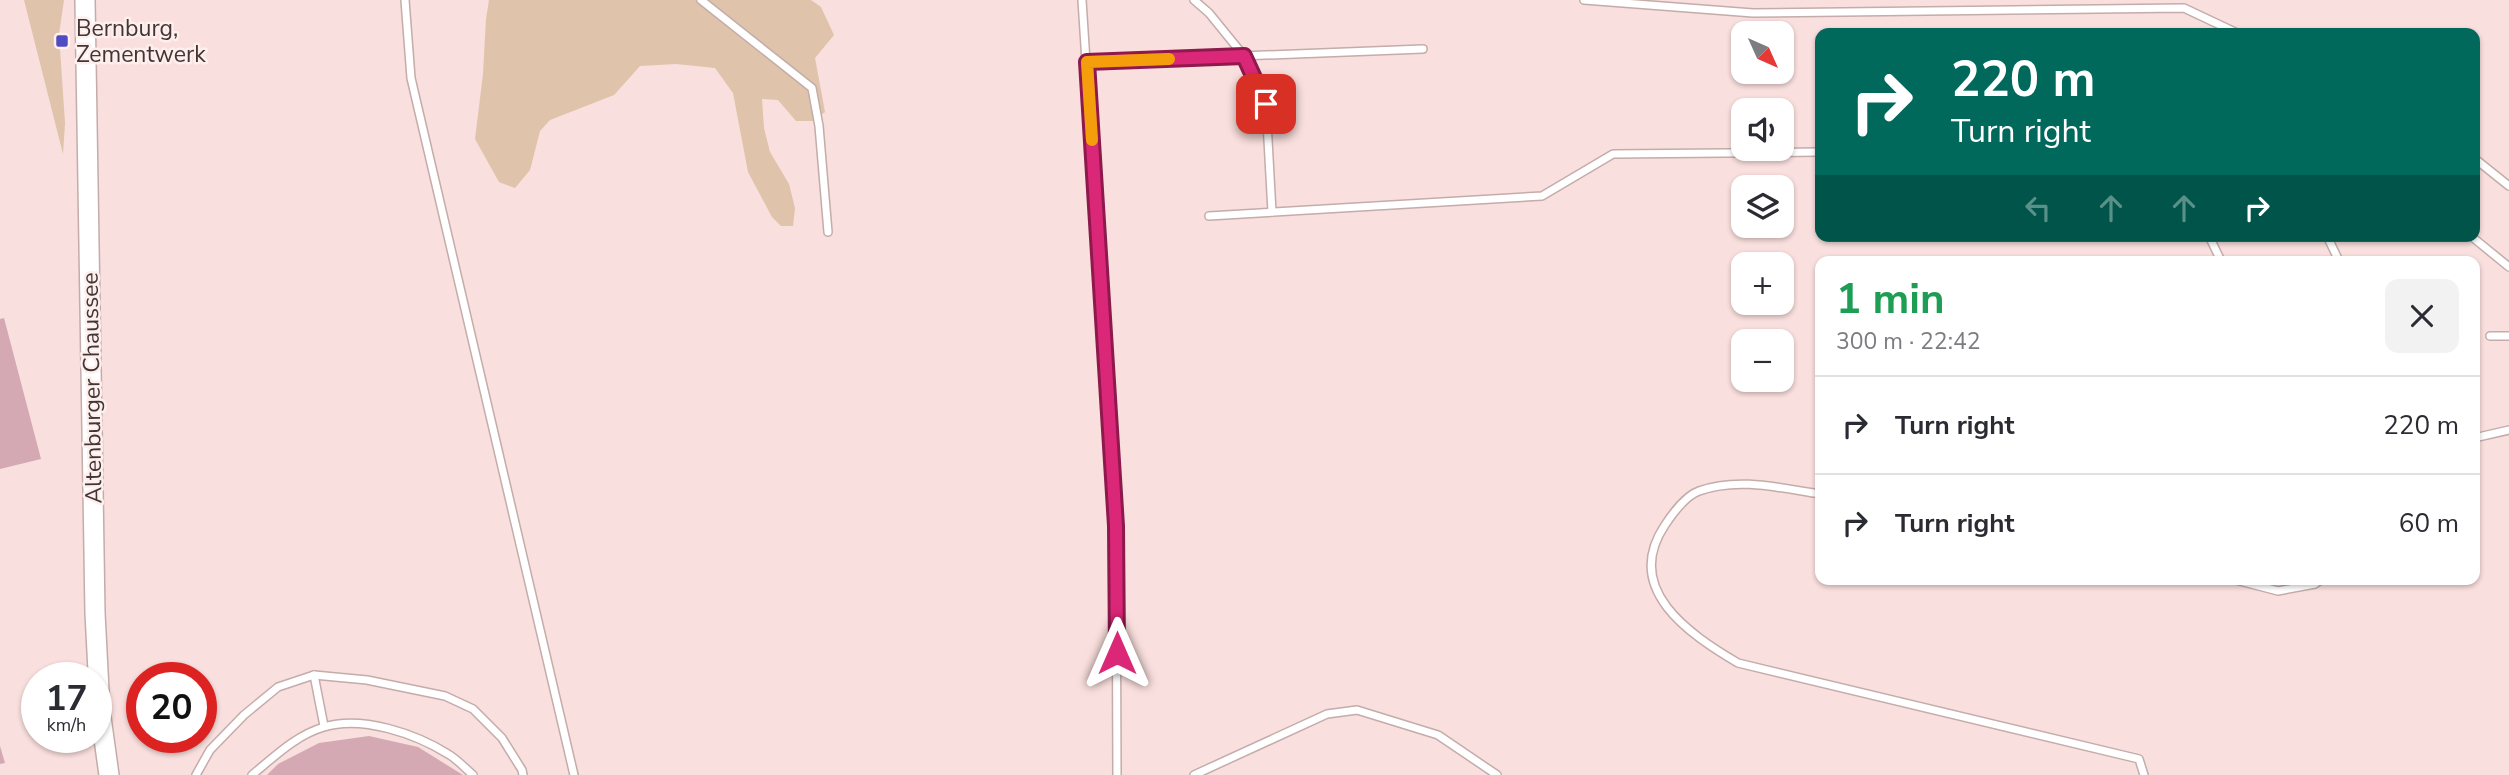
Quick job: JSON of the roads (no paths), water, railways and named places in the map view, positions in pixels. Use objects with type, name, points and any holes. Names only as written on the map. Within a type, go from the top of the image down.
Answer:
[{"type":"main road","name":"Altenburger Chaussee","points":[[85,0],[96,639],[100,710],[109,775]]},
{"type":"lane","points":[[405,0],[414,92],[574,775]]},
{"type":"lane","points":[[701,0],[813,88],[828,232]]},
{"type":"lane","points":[[1083,0],[1116,526],[1117,775]]},
{"type":"lane","points":[[1194,0],[1209,13],[1244,56],[1266,104],[1272,212]]},
{"type":"lane","points":[[1584,0],[1752,13],[2184,8],[2226,28]]},
{"type":"lane","points":[[1087,62],[1423,49]]},
{"type":"lane","points":[[1209,216],[1542,196],[1613,154],[1815,152]]},
{"type":"lane","points":[[2480,163],[2509,186]]},
{"type":"lane","points":[[2478,242],[2509,267]]},
{"type":"lane","points":[[2490,336],[2509,336]]},
{"type":"lane","points":[[2480,437],[2509,430]]},
{"type":"lane","points":[[1815,493],[1742,483],[1697,492],[1675,511],[1654,541],[1651,573],[1658,595],[1676,620],[1702,642],[1738,663],[2139,759],[2144,775]]},
{"type":"lane","points":[[2255,585],[2278,591],[2310,585]]},
{"type":"lane","points":[[314,675],[324,726]]},
{"type":"lane","points":[[196,775],[210,750],[244,715],[278,687],[314,675],[367,680],[445,696],[473,709],[502,738],[523,775]]},
{"type":"lane","points":[[1194,775],[1327,714],[1357,710],[1438,735],[1497,775]]},
{"type":"lane","points":[[252,775],[286,746],[324,726],[365,723],[416,737],[450,755],[473,775]]},
{"type":"place","name":"Bernburg, Zementwerk","points":[[62,41]]}]
